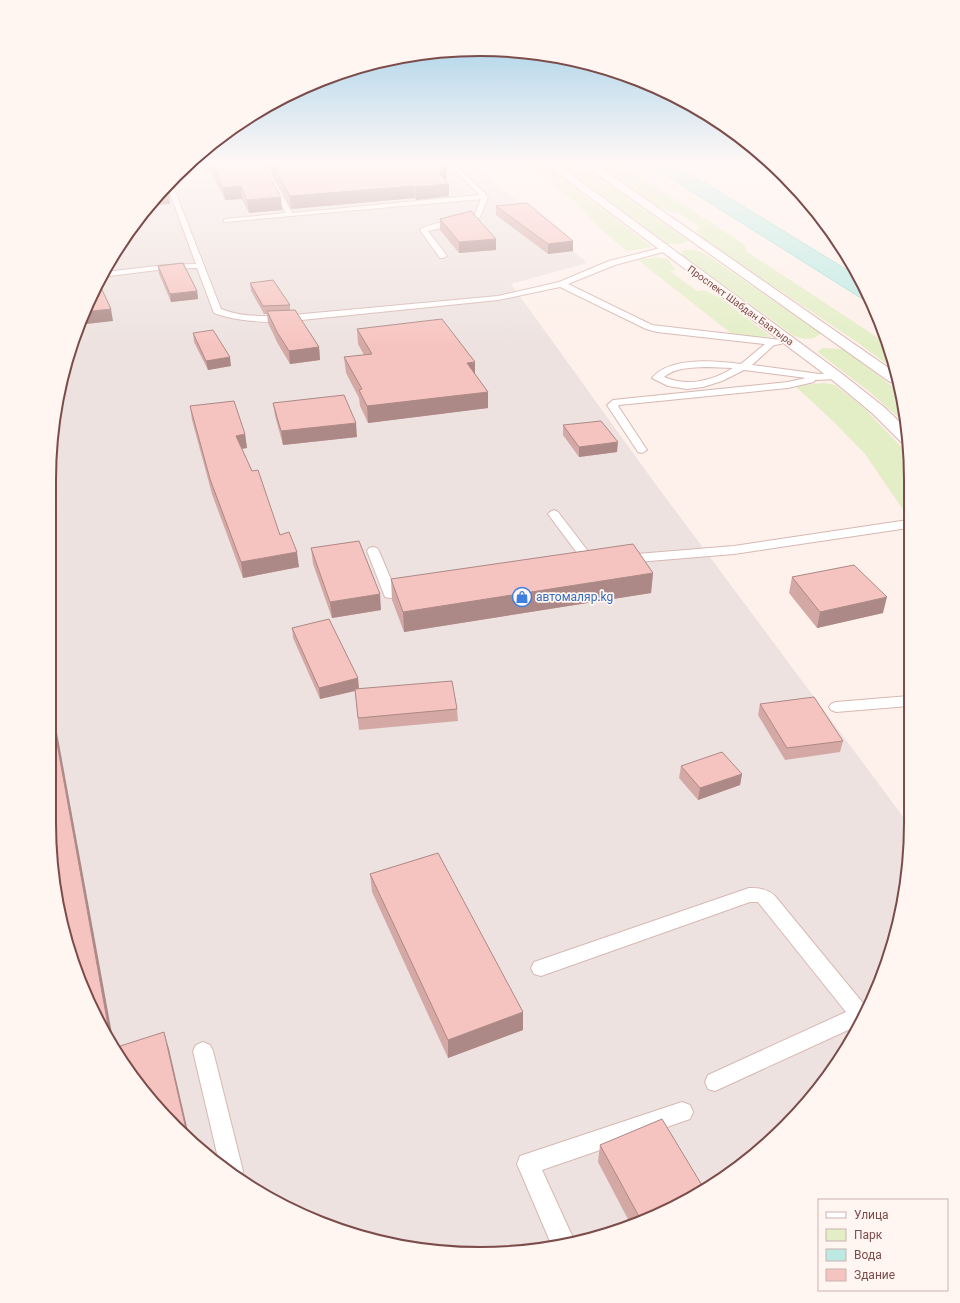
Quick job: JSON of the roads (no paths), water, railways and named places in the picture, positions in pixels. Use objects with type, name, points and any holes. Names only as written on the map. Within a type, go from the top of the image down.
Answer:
[{"type":"main road","name":"Проспект Шабдан Баатыра","points":[[632,225],[836,376],[878,410],[901,432]]},
{"type":"main road","points":[[674,225],[891,376]]},
{"type":"main road","points":[[664,249],[702,245]]},
{"type":"main road","points":[[793,343],[842,341]]},
{"type":"lane","points":[[185,225],[217,311],[238,318],[252,320],[282,319],[498,298],[561,284],[612,263],[664,249]]},
{"type":"lane","points":[[439,225],[424,230],[443,256]]},
{"type":"lane","points":[[110,274],[165,267],[200,266]]},
{"type":"lane","points":[[561,284],[657,330],[793,343]]},
{"type":"lane","points":[[772,342],[743,367],[738,371],[714,381],[689,385],[666,383],[657,378],[660,371],[669,368],[705,364],[743,367],[820,378]]},
{"type":"lane","points":[[642,450],[612,405],[616,402],[788,385],[836,376]]},
{"type":"lane","points":[[554,514],[590,562]]},
{"type":"lane","points":[[575,564],[734,550],[904,525]]},
{"type":"lane","points":[[373,551],[390,594],[421,589]]},
{"type":"lane","points":[[836,707],[904,700]]},
{"type":"lane","points":[[542,968],[749,895],[762,895],[769,901],[858,1014]]},
{"type":"lane","points":[[715,1082],[855,1019]]},
{"type":"lane","points":[[203,1051],[231,1166]]},
{"type":"lane","points":[[561,1239],[528,1164],[682,1112]]},
{"type":"water","points":[[745,225],[774,225],[848,271],[864,300]]},
{"type":"place","name":"автомаляр.kg","points":[[522,597]]}]
